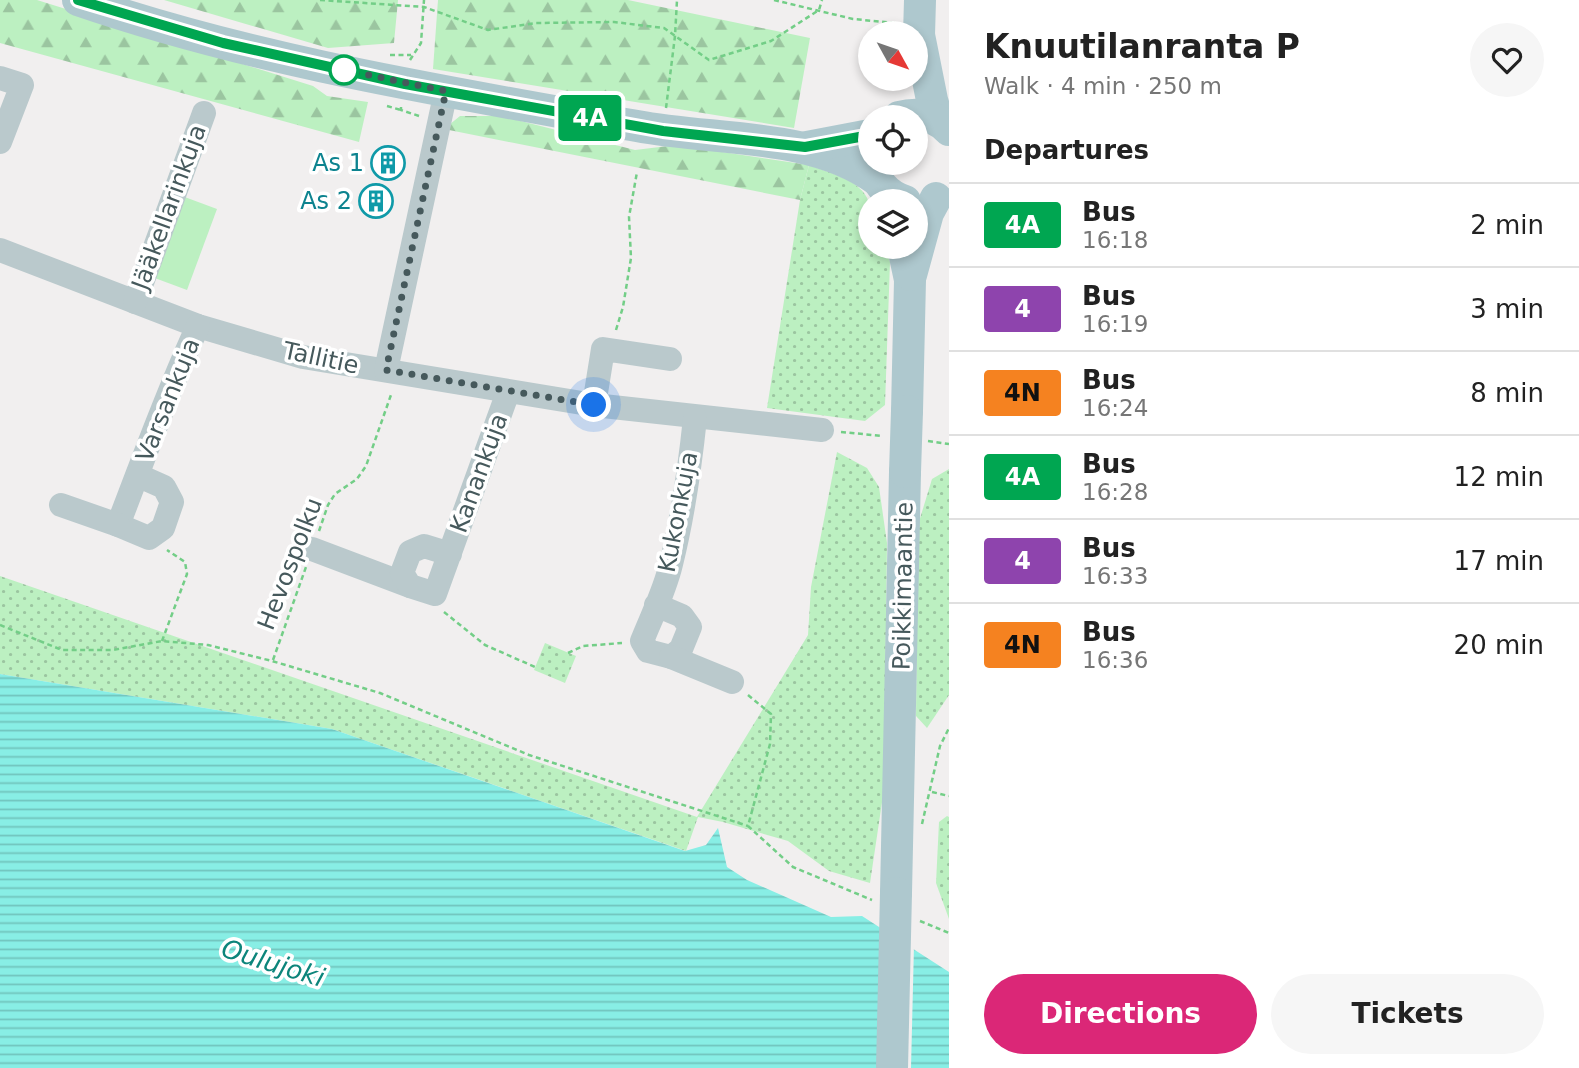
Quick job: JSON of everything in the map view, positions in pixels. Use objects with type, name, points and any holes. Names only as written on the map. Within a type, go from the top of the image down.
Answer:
[{"type":"main road","points":[[78,0],[223,43],[446,91],[663,131],[805,147],[860,168],[900,189]]},
{"type":"main road","points":[[914,21],[920,0]]},
{"type":"main road","points":[[928,89],[944,125]]},
{"type":"main road","points":[[928,117],[944,125]]},
{"type":"main road","points":[[805,147],[858,137]]},
{"type":"main road","name":"Poikkimaantie","points":[[906,259],[910,280]]},
{"type":"main road","name":"Poikkimaantie","points":[[892,1068],[905,472],[900,424],[910,280],[916,259]]},
{"type":"street","points":[[0,142],[11,81]]},
{"type":"street","points":[[393,372],[446,91]]},
{"type":"street","name":"Jääkellarinkuja","points":[[135,302],[204,113]]},
{"type":"street","name":"Tallitie","points":[[0,250],[198,326],[303,357],[594,405],[822,430]]},
{"type":"street","name":"Varsankuja","points":[[118,525],[198,326]]},
{"type":"street","points":[[594,405],[603,349],[670,359]]},
{"type":"street","name":"Kanankuja","points":[[435,594],[508,392]]},
{"type":"street","name":"Kukonkuja","points":[[642,641],[671,566],[695,418]]},
{"type":"street","name":"Varsankuja","points":[[137,475],[164,487],[172,502],[163,528],[149,538]]},
{"type":"street","points":[[61,505],[149,538]]},
{"type":"street","name":"Kanankuja","points":[[410,586],[402,573],[410,552],[425,546],[450,554]]},
{"type":"street","points":[[312,549],[435,594]]},
{"type":"street","name":"Kukonkuja","points":[[656,605],[682,616],[690,627],[681,649],[671,657]]},
{"type":"street","points":[[642,641],[648,651],[671,657],[732,682]]},
{"type":"path","points":[[320,0],[424,7],[488,30],[536,23],[614,22],[664,28],[709,60],[771,41],[819,10],[822,0]]},
{"type":"path","points":[[663,131],[677,0]]},
{"type":"path","points":[[775,0],[859,21]]},
{"type":"path","points":[[610,350],[623,306],[631,258],[629,217],[637,172]]},
{"type":"path","name":"Hevospolku","points":[[272,661],[328,505],[335,494],[357,479],[366,466],[393,372]]},
{"type":"path","points":[[822,430],[900,424]]},
{"type":"path","points":[[919,440],[949,444]]},
{"type":"path","points":[[149,538],[185,562],[187,574],[162,641]]},
{"type":"path","points":[[435,594],[446,615],[485,645],[535,667]]},
{"type":"path","points":[[0,625],[62,650],[113,650],[162,641],[208,645],[380,693],[529,755],[748,826],[793,867]]},
{"type":"path","points":[[568,653],[583,646],[642,641]]},
{"type":"path","points":[[732,682],[771,714],[770,744],[748,826]]},
{"type":"path","points":[[921,829],[940,746],[949,728]]},
{"type":"path","points":[[930,791],[949,796]]},
{"type":"green space","points":[[0,0],[37,0],[313,86],[327,96],[368,102],[359,142],[0,43]]},
{"type":"green space","points":[[164,0],[398,0],[394,43],[328,48]]},
{"type":"green space","points":[[438,0],[628,0],[810,38],[794,128],[433,69]]},
{"type":"green space","points":[[460,116],[501,116],[635,150],[676,145],[809,165],[800,200],[444,129]]},
{"type":"green space","points":[[809,165],[852,182],[860,189],[858,259],[889,259],[885,405],[865,421],[767,408],[800,200]]},
{"type":"green space","points":[[182,196],[217,209],[187,290],[152,277]]},
{"type":"green space","points":[[837,452],[867,468],[879,487],[887,543],[884,789],[870,883],[829,871],[788,841],[723,822],[698,817],[686,851],[332,729],[0,674],[0,576],[697,817],[808,635],[811,587]]},
{"type":"green space","points":[[949,469],[949,695],[927,728],[916,716],[918,525],[932,479]]},
{"type":"green space","points":[[545,643],[576,656],[565,683],[534,670]]},
{"type":"green space","points":[[947,816],[949,919],[936,883],[939,822]]},
{"type":"water","name":"Oulujoki","points":[[0,674],[332,729],[685,851],[706,845],[718,828],[727,867],[747,880],[831,917],[862,916],[949,972],[949,1068],[0,1068]]},
{"type":"pier","points":[[895,933],[914,945],[911,1068],[892,1068]]},
{"type":"bus line","name":"4A","points":[[78,0],[223,43],[405,84],[663,131],[805,147],[858,138]]},
{"type":"place","name":"As 1","points":[[388,163]]},
{"type":"place","name":"As 2","points":[[376,201]]},
{"type":"route","points":[[344,70],[446,91],[386,370],[594,405]]}]
